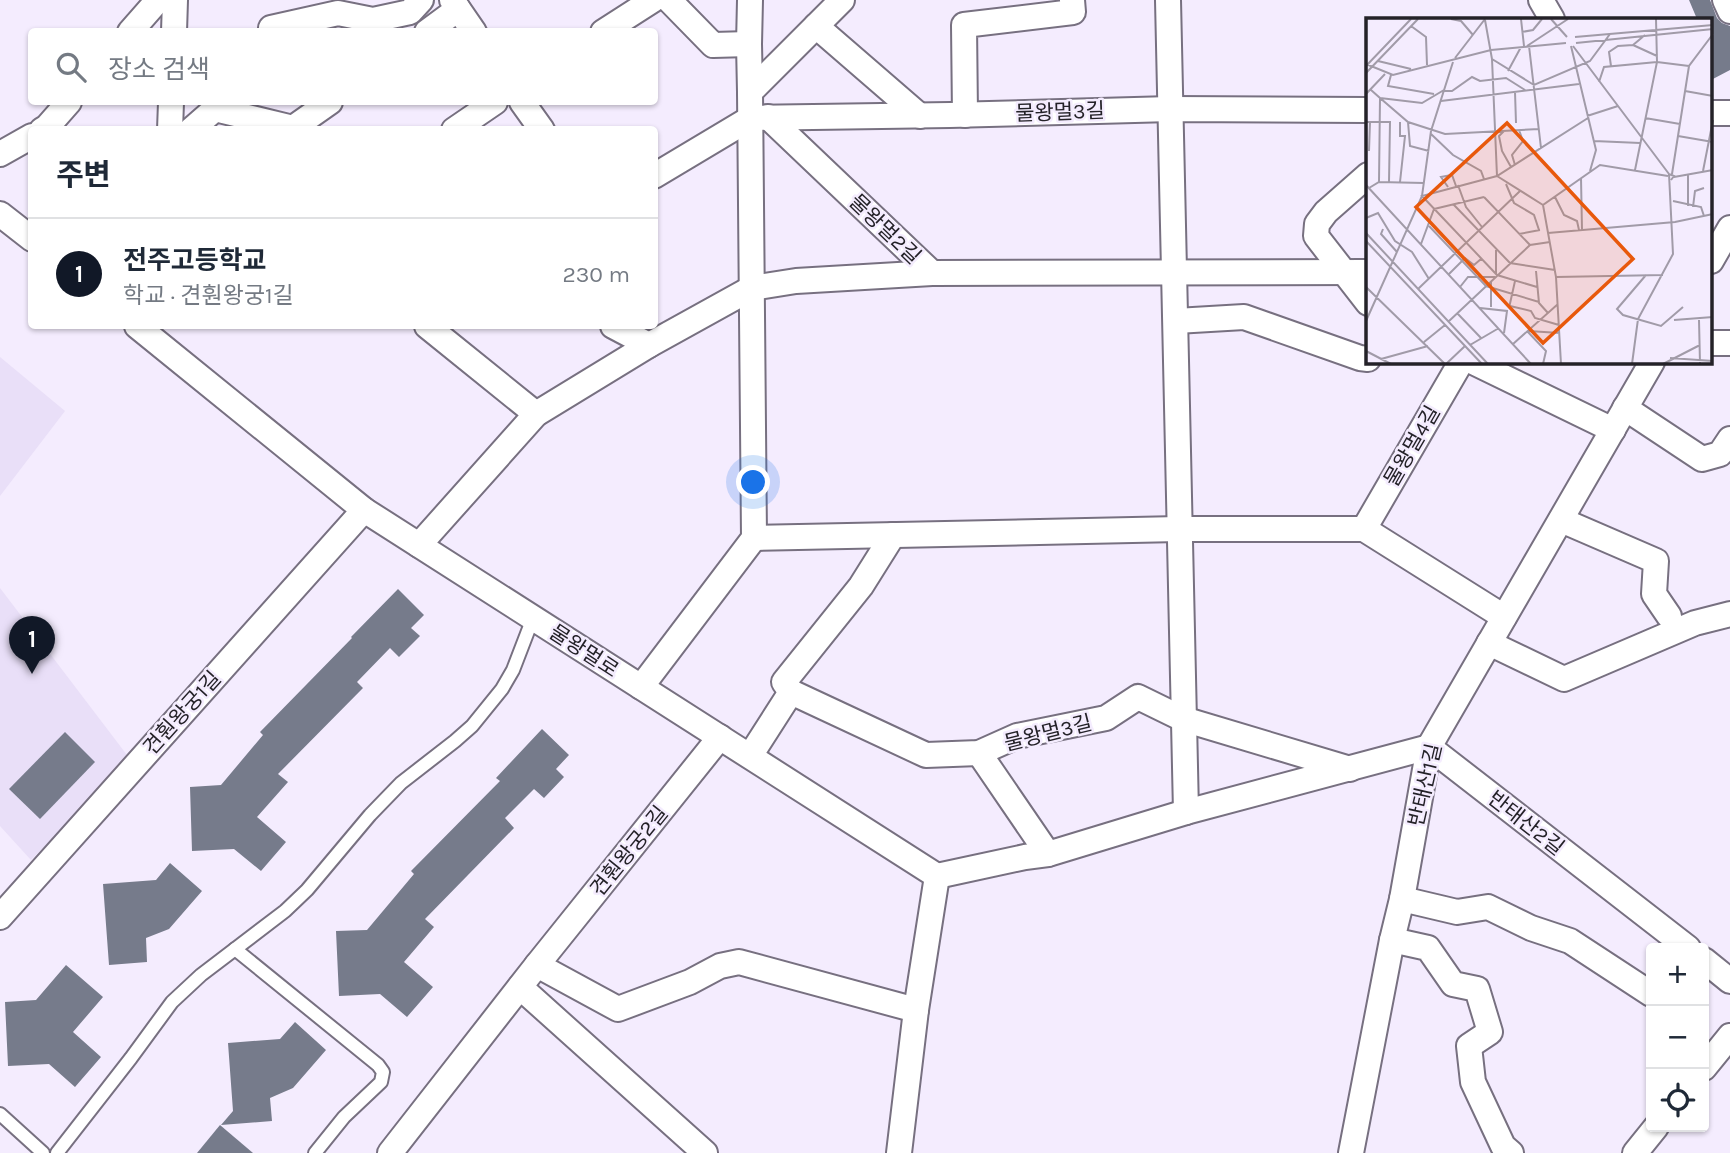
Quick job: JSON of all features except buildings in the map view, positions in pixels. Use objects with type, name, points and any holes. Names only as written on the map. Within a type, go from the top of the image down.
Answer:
[{"type":"street","points":[[134,28],[158,0]]},
{"type":"street","points":[[174,28],[175,0]]},
{"type":"street","points":[[275,28],[338,13],[373,20],[410,12],[421,0]]},
{"type":"street","points":[[609,28],[653,0]]},
{"type":"street","points":[[669,0],[713,45],[749,44]]},
{"type":"street","points":[[641,687],[754,538],[752,288],[759,117],[750,92],[750,0]]},
{"type":"street","points":[[750,92],[842,0]]},
{"type":"street","points":[[658,174],[759,117],[958,115],[964,25],[1073,12],[1072,0]]},
{"type":"street","points":[[1168,0],[1186,812]]},
{"type":"street","points":[[1541,0],[1551,18]]},
{"type":"street","points":[[1725,0],[1730,11]]},
{"type":"street","points":[[431,28],[455,5],[471,28]]},
{"type":"street","points":[[816,26],[920,116]]},
{"type":"street","points":[[48,126],[66,105]]},
{"type":"street","points":[[170,126],[172,105]]},
{"type":"street","points":[[296,126],[326,105]]},
{"type":"street","points":[[460,126],[491,105]]},
{"type":"street","points":[[524,105],[539,126]]},
{"type":"street","points":[[196,126],[215,109],[285,126]]},
{"type":"street","name":"물왕멀3길","points":[[958,115],[1171,109],[1366,110]]},
{"type":"street","points":[[1712,113],[1730,113]]},
{"type":"street","name":"물왕멀2길","points":[[759,117],[932,273]]},
{"type":"street","points":[[0,154],[28,138]]},
{"type":"street","points":[[1366,177],[1326,212],[1317,224],[1316,236],[1356,273],[1366,298]]},
{"type":"street","points":[[1712,259],[1730,228]]},
{"type":"street","points":[[932,273],[1356,273]]},
{"type":"street","name":"물왕멀2길","points":[[536,414],[649,345],[752,288],[796,281],[932,273]]},
{"type":"street","points":[[1175,321],[1244,317],[1366,359]]},
{"type":"street","name":"물왕멀로","points":[[141,329],[364,510],[937,876]]},
{"type":"street","points":[[168,351],[169,329]]},
{"type":"street","points":[[419,545],[536,414],[431,329]]},
{"type":"street","points":[[619,329],[649,345]]},
{"type":"street","points":[[1712,343],[1730,343]]},
{"type":"street","name":"물왕멀4길","points":[[1364,529],[1460,364]]},
{"type":"street","points":[[1478,364],[1619,419],[1702,459],[1720,454],[1730,439]]},
{"type":"street","name":"반태산1길","points":[[1351,1153],[1402,899],[1429,747],[1651,364]]},
{"type":"street","name":"견훤왕궁1길","points":[[0,917],[364,510]]},
{"type":"street","points":[[1561,520],[1656,561],[1654,594],[1669,616]]},
{"type":"street","points":[[754,538],[1179,529],[1364,529],[1504,617]]},
{"type":"street","points":[[750,756],[791,692],[784,682],[862,586],[893,535]]},
{"type":"street","points":[[1489,643],[1564,679],[1695,623],[1730,614]]},
{"type":"street","name":"물왕멀3길","points":[[791,692],[926,755],[979,753],[1017,736],[1106,718],[1138,697],[1183,719],[1350,769]]},
{"type":"street","name":"견훤왕궁2길","points":[[390,1153],[720,737]]},
{"type":"street","points":[[899,1153],[916,1010],[937,876],[1048,854],[1186,812],[1429,747]]},
{"type":"street","name":"반태산2길","points":[[1429,747],[1682,943]]},
{"type":"street","points":[[979,753],[1048,854]]},
{"type":"street","points":[[1402,899],[1457,912],[1489,907],[1531,928],[1570,941],[1646,991]]},
{"type":"street","points":[[1392,940],[1428,948],[1452,984],[1477,989],[1490,1032],[1469,1046],[1473,1082],[1503,1146],[1511,1153]]},
{"type":"street","points":[[537,965],[618,1009],[690,982],[720,966],[739,962],[916,1010]]},
{"type":"street","points":[[1709,964],[1730,981]]},
{"type":"street","points":[[520,987],[705,1153]]},
{"type":"street","points":[[1709,1062],[1730,1036]]},
{"type":"street","points":[[1635,1153],[1652,1132]]},
{"type":"lane","points":[[57,1153],[172,1002],[201,975],[285,911],[307,890],[356,831],[401,783],[472,726],[502,689],[513,670],[533,618]]},
{"type":"lane","points":[[236,949],[378,1065],[383,1072],[381,1082],[344,1117],[315,1153]]},
{"type":"lane","points":[[0,1114],[43,1153]]},
{"type":"shaded area","points":[[0,357],[65,411],[0,496]]},
{"type":"shaded area","points":[[0,588],[130,759],[31,860],[0,826]]},
{"type":"place","name":"전주고등학교","points":[[32,674]]}]
